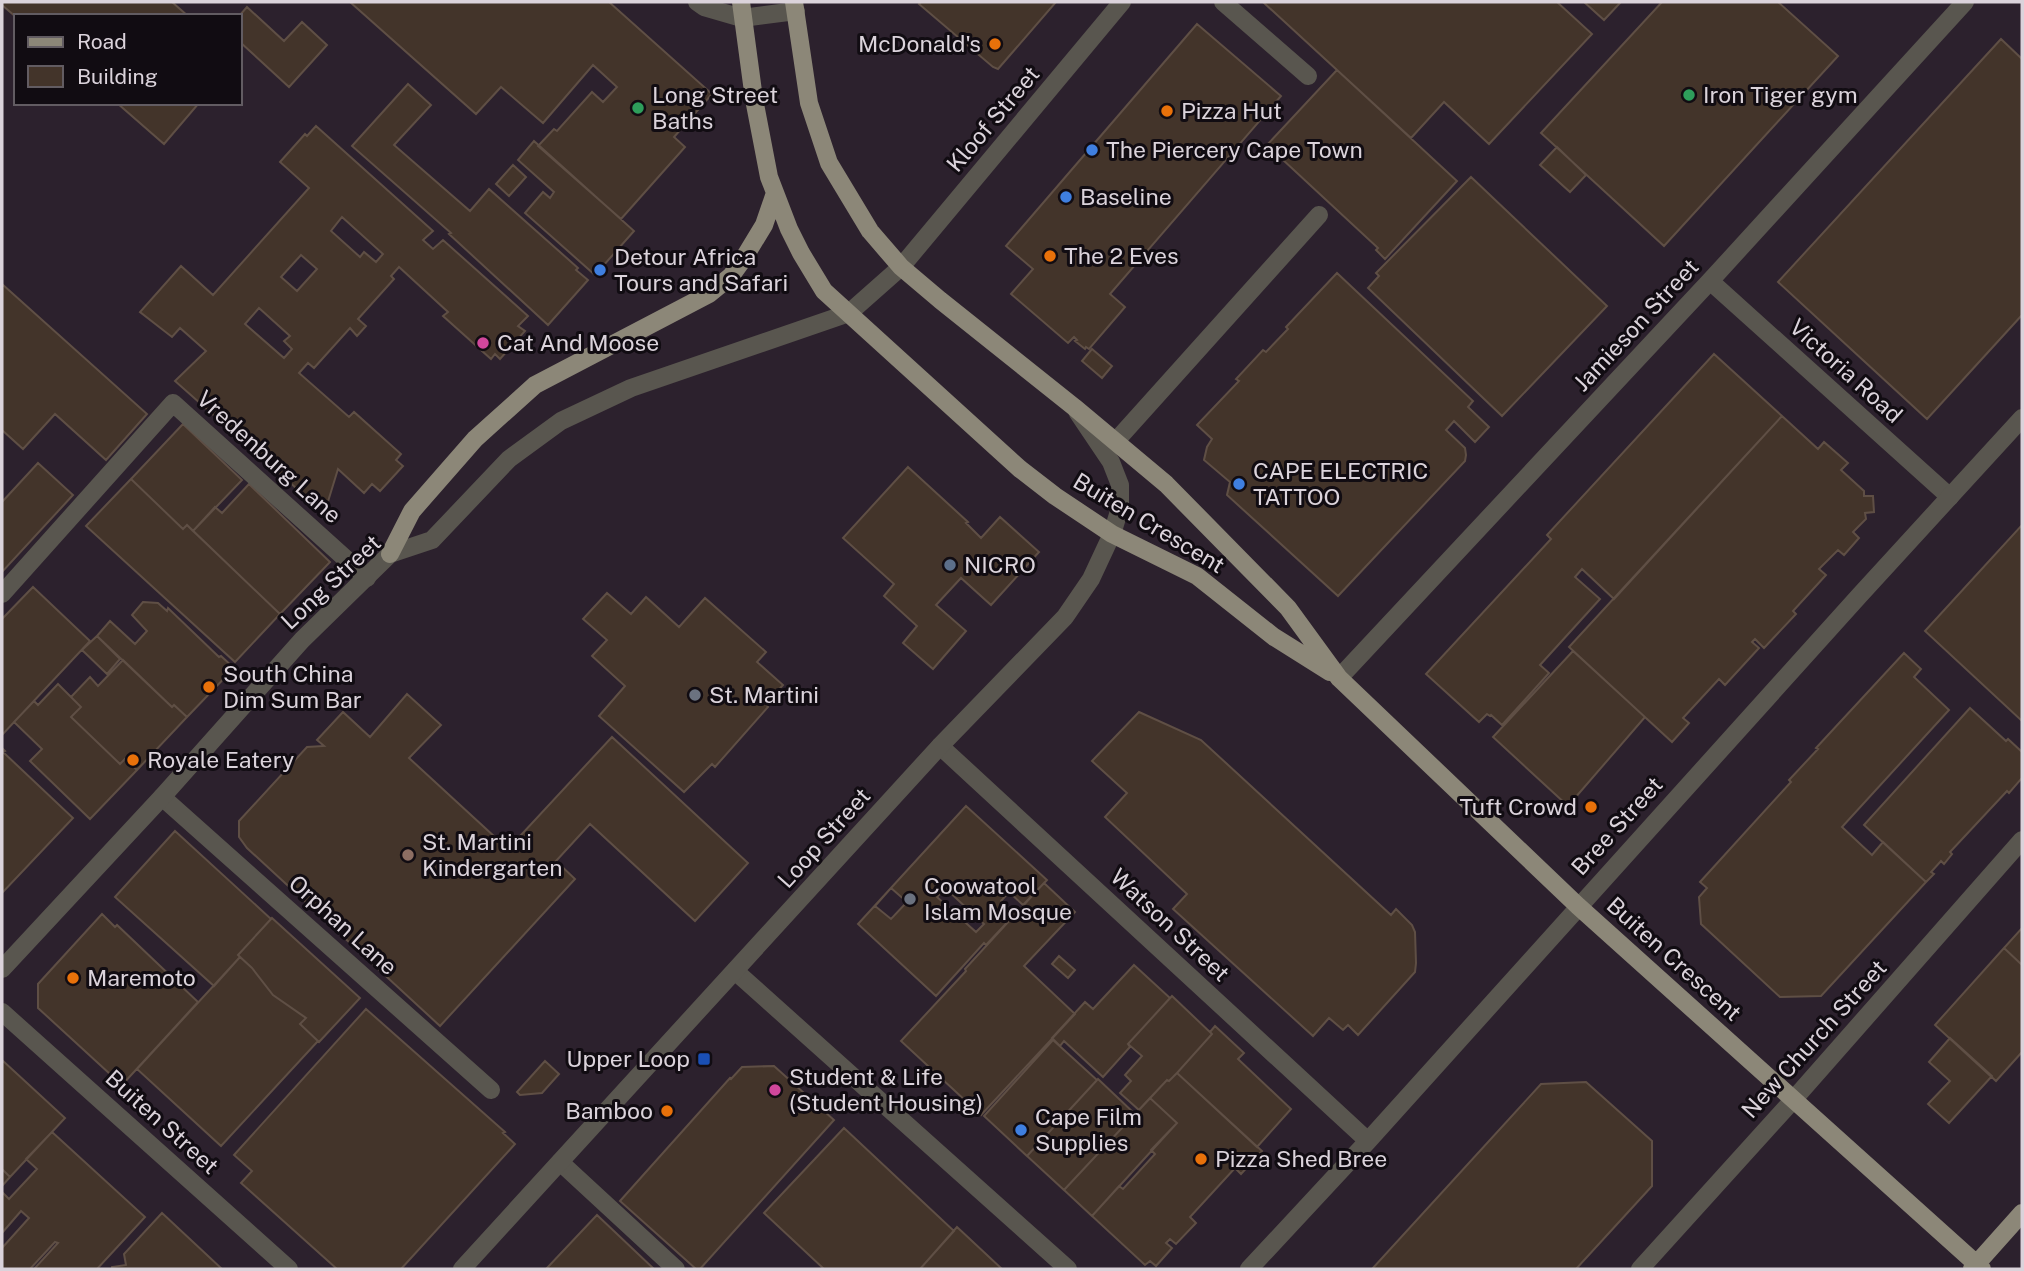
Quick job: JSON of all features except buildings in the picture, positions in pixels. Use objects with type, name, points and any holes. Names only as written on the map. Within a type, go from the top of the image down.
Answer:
[{"type":"main road","name":"Buiten Crescent","points":[[795,6],[809,103],[829,163],[870,231],[901,267],[1166,484],[1288,608],[1339,678],[1578,906],[1794,1099],[1977,1268]]},
{"type":"main road","name":"Buiten Crescent","points":[[741,10],[769,177],[789,229],[824,291],[1020,469],[1063,502],[1112,534],[1197,576],[1274,637],[1339,678]]},
{"type":"main road","points":[[390,554],[412,511],[475,439],[535,385],[709,294],[731,276],[764,225],[775,193]]},
{"type":"main road","points":[[1977,1268],[2022,1213]]},
{"type":"street","points":[[698,2],[704,7],[741,10],[795,6]]},
{"type":"street","name":"Kloof Street","points":[[849,313],[901,267],[1122,2]]},
{"type":"street","points":[[1223,2],[1307,76]]},
{"type":"street","name":"Jamieson Street","points":[[1339,678],[1710,281],[1965,2]]},
{"type":"street","points":[[1115,442],[1319,215]]},
{"type":"street","name":"Victoria Road","points":[[1710,281],[1950,497]]},
{"type":"street","name":"Long Street","points":[[2,969],[162,797],[302,640],[390,554],[432,540],[509,459],[561,421],[631,388],[849,313]]},
{"type":"street","name":"Vredenburg Lane","points":[[2,594],[173,403],[367,578]]},
{"type":"street","name":"Loop Street","points":[[463,1269],[940,746],[1065,617],[1091,579],[1112,534],[1120,508],[1120,485],[1111,462],[1074,407]]},
{"type":"street","name":"Bree Street","points":[[1249,1269],[2022,418]]},
{"type":"street","name":"Watson Street","points":[[940,746],[1368,1141]]},
{"type":"street","name":"Orphan Lane","points":[[162,797],[491,1090]]},
{"type":"street","name":"New Church Street","points":[[1640,1269],[2021,845]]},
{"type":"street","points":[[735,971],[1068,1269]]},
{"type":"street","name":"Buiten Street","points":[[2,1012],[289,1269]]},
{"type":"street","points":[[560,1162],[676,1269]]},
{"type":"place","name":"McDonald's","points":[[995,44]]},
{"type":"place","name":"Iron Tiger gym","points":[[1689,95]]},
{"type":"place","name":"Long Street Baths","points":[[638,108]]},
{"type":"place","name":"Pizza Hut","points":[[1167,111]]},
{"type":"place","name":"The Piercery Cape Town","points":[[1092,150]]},
{"type":"place","name":"Baseline","points":[[1066,197]]},
{"type":"place","name":"The 2 Eves","points":[[1050,256]]},
{"type":"place","name":"Detour Africa Tours and Safari","points":[[600,270]]},
{"type":"place","name":"Cat And Moose","points":[[483,343]]},
{"type":"place","name":"CAPE ELECTRIC TATTOO","points":[[1239,484]]},
{"type":"place","name":"NICRO","points":[[950,565]]},
{"type":"place","name":"South China Dim Sum Bar","points":[[209,687]]},
{"type":"place","name":"St. Martini","points":[[695,695]]},
{"type":"place","name":"Royale Eatery","points":[[133,760]]},
{"type":"place","name":"Tuft Crowd","points":[[1591,807]]},
{"type":"place","name":"St. Martini Kindergarten","points":[[408,855]]},
{"type":"place","name":"Coowatool Islam Mosque","points":[[910,899]]},
{"type":"place","name":"Maremoto","points":[[73,978]]},
{"type":"place","name":"Upper Loop","points":[[704,1059]]},
{"type":"place","name":"Student & Life (Student Housing)","points":[[775,1090]]},
{"type":"place","name":"Bamboo","points":[[667,1111]]},
{"type":"place","name":"Cape Film Supplies","points":[[1021,1130]]},
{"type":"place","name":"Pizza Shed Bree","points":[[1201,1159]]}]
